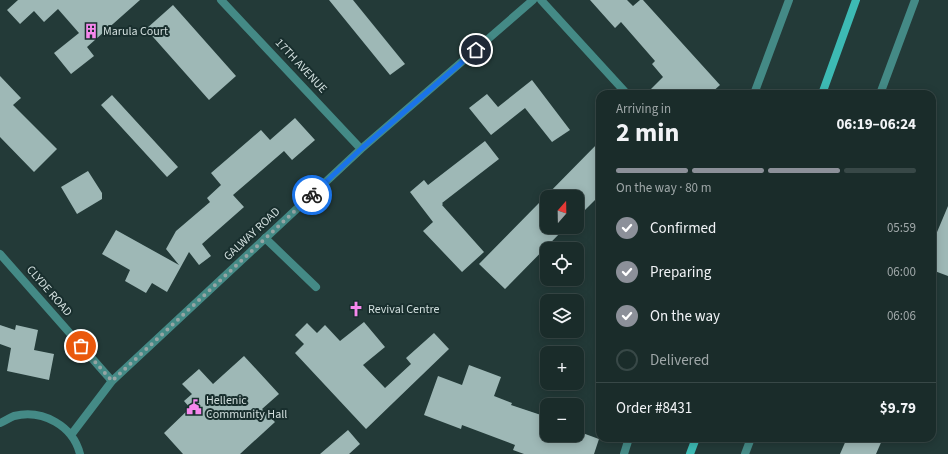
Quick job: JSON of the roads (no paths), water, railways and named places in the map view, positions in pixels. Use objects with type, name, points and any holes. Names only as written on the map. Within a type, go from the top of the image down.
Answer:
[{"type":"main road","points":[[823,90],[856,0]]},
{"type":"main road","points":[[690,454],[694,442]]},
{"type":"street","points":[[222,0],[361,149]]},
{"type":"street","name":"GALWAY ROAD","points":[[71,435],[112,381],[361,149],[533,0]]},
{"type":"street","points":[[541,0],[623,90]]},
{"type":"street","points":[[755,90],[789,0]]},
{"type":"street","points":[[882,90],[916,0]]},
{"type":"street","points":[[265,238],[316,287]]},
{"type":"street","name":"CLYDE ROAD","points":[[0,254],[112,381]]},
{"type":"street","points":[[0,423],[14,416],[30,414],[45,417],[60,424],[71,435],[79,448],[80,454]]},
{"type":"street","points":[[624,454],[628,442]]},
{"type":"street","points":[[745,454],[750,442]]},
{"type":"place","name":"Marula Court","points":[[91,31]]},
{"type":"place","name":"Revival Centre","points":[[356,309]]},
{"type":"place","name":"Hellenic Community Hall","points":[[194,407]]}]
